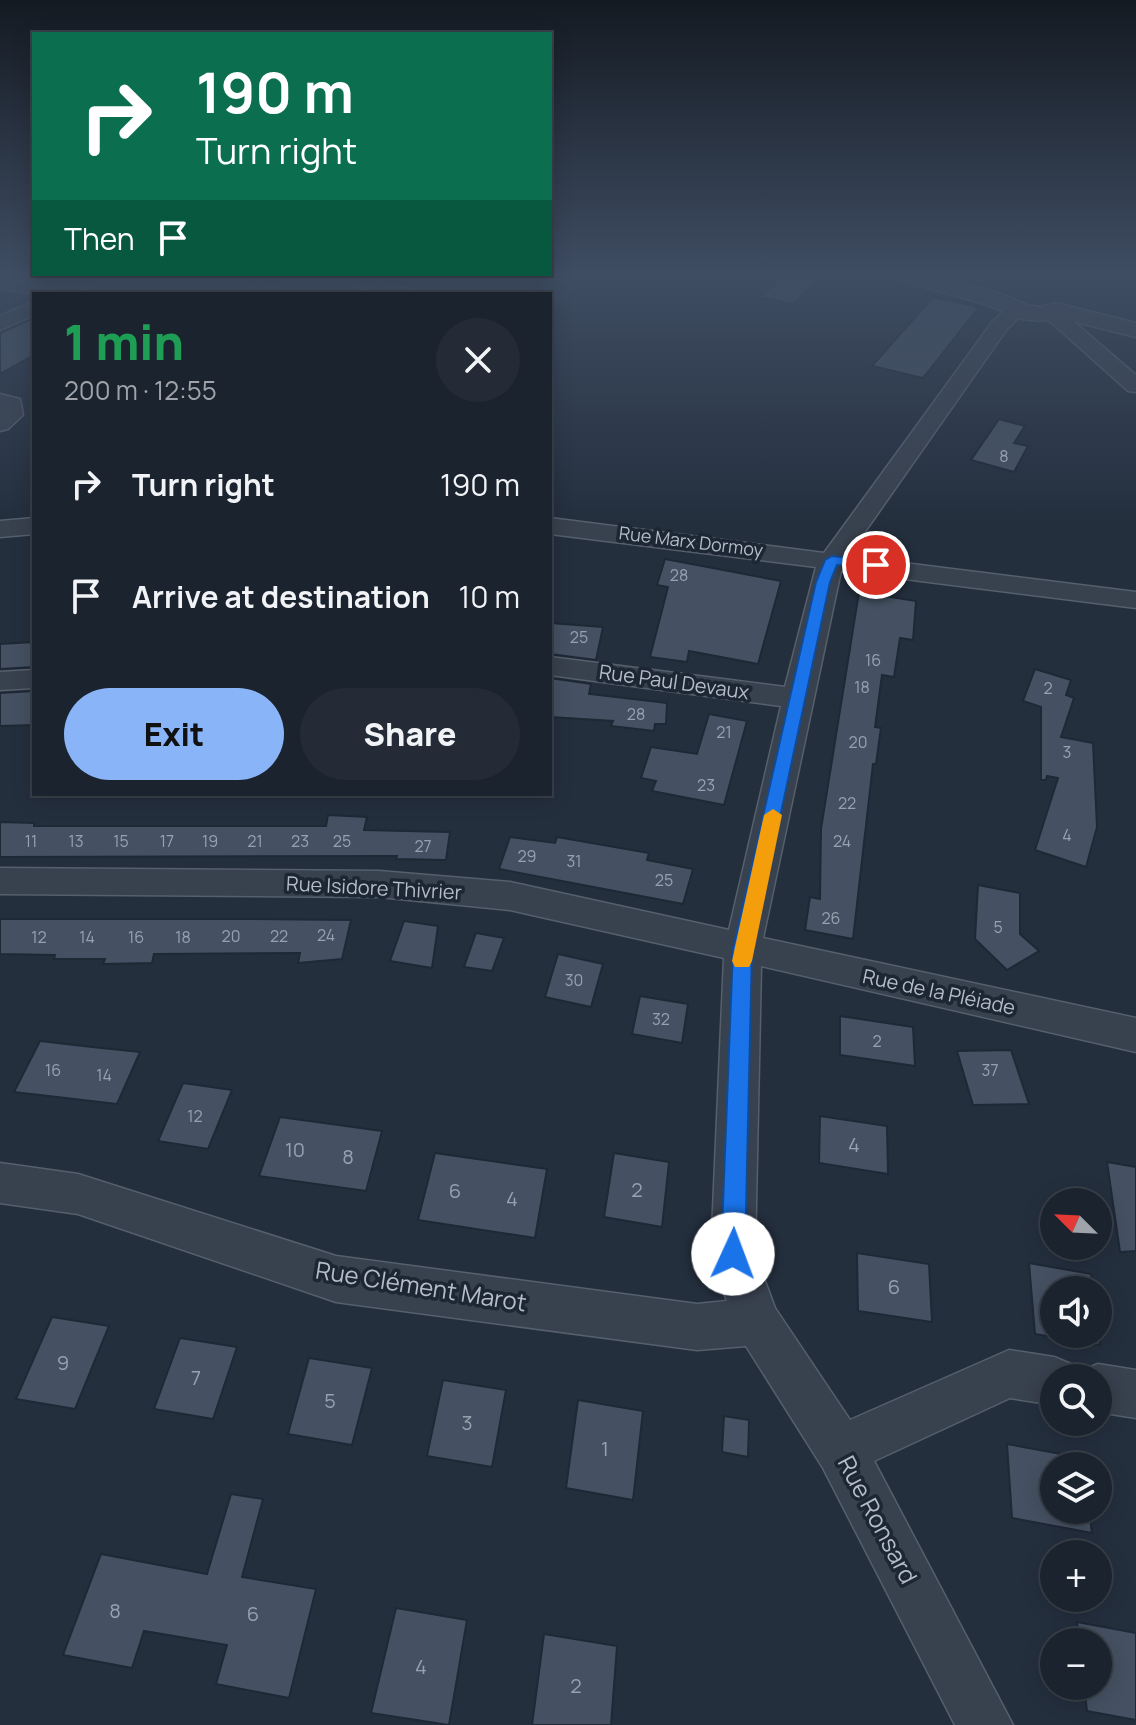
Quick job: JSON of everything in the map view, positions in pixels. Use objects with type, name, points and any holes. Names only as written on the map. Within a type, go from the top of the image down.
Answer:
[{"type":"street","name":"Rue Ronsard","points":[[977,356],[832,560],[823,582],[743,949],[733,1254],[757,1322],[841,1450],[985,1725]]},
{"type":"street","points":[[1102,356],[1136,386]]},
{"type":"street","points":[[0,390],[24,385]]},
{"type":"street","points":[[0,401],[12,404],[12,415],[0,424]]},
{"type":"street","points":[[0,529],[32,526]]},
{"type":"street","name":"Rue Marx Dormoy","points":[[552,526],[1136,600]]},
{"type":"street","name":"Rue Paul Devaux","points":[[552,666],[799,699]]},
{"type":"street","points":[[0,681],[32,679]]},
{"type":"street","name":"Rue Isidore Thivrier","points":[[0,881],[379,884],[510,896],[743,949]]},
{"type":"street","name":"Rue de la Pléiade","points":[[743,949],[1136,1035]]},
{"type":"street","name":"Rue Clément Marot","points":[[0,1183],[78,1194],[336,1279],[697,1327],[757,1322]]},
{"type":"street","points":[[841,1450],[1009,1374],[1040,1379]]},
{"type":"street","points":[[1112,1390],[1136,1394]]},
{"type":"building","points":[[0,356],[31,356],[0,374]]},
{"type":"building","points":[[880,356],[940,356],[923,378],[872,366]]},
{"type":"building","points":[[999,419],[1025,426],[1014,443],[1028,446],[1014,472],[971,460]]},
{"type":"building","points":[[665,559],[781,581],[758,664],[689,651],[687,662],[650,657],[668,587],[657,585]]},
{"type":"building","points":[[859,592],[916,601],[913,640],[900,638],[894,677],[882,675],[875,727],[881,728],[876,764],[873,764],[853,939],[805,930],[810,897],[820,899],[821,829]]},
{"type":"building","points":[[552,623],[603,627],[596,660],[552,654]]},
{"type":"building","points":[[32,642],[32,667],[0,669],[0,644]]},
{"type":"building","points":[[1035,669],[1071,680],[1066,695],[1074,698],[1061,737],[1093,743],[1097,827],[1086,867],[1035,850],[1058,778],[1047,776],[1046,780],[1041,780],[1041,707],[1023,701]]},
{"type":"building","points":[[552,678],[591,684],[589,694],[667,703],[666,724],[655,724],[654,731],[611,726],[613,721],[552,717]]},
{"type":"building","points":[[32,691],[32,725],[0,726],[0,693]]},
{"type":"building","points":[[709,714],[747,721],[724,805],[652,791],[656,781],[641,778],[651,747],[697,754]]},
{"type":"building","points":[[328,815],[367,817],[364,830],[450,832],[446,860],[396,859],[397,856],[0,857],[0,822],[34,823],[34,826],[326,826]]},
{"type":"building","points":[[510,837],[555,843],[557,837],[649,853],[647,860],[693,869],[683,904],[499,869]]},
{"type":"building","points":[[978,885],[1020,893],[1020,934],[1039,951],[1007,970],[975,939]]},
{"type":"building","points":[[0,919],[351,920],[342,959],[298,963],[300,953],[154,954],[152,963],[103,964],[105,959],[54,959],[55,955],[0,954]]},
{"type":"building","points":[[404,921],[438,926],[432,968],[390,961]]},
{"type":"building","points":[[476,933],[504,938],[492,971],[464,967]]},
{"type":"building","points":[[558,954],[603,964],[591,1007],[545,997]]},
{"type":"building","points":[[640,996],[688,1004],[682,1043],[632,1034]]},
{"type":"building","points":[[840,1016],[913,1027],[915,1066],[840,1055]]},
{"type":"building","points":[[40,1041],[140,1052],[117,1104],[14,1092]]},
{"type":"building","points":[[1011,1050],[1029,1104],[973,1105],[957,1051]]},
{"type":"building","points":[[183,1083],[232,1090],[208,1149],[158,1141]]},
{"type":"building","points":[[820,1116],[887,1126],[888,1174],[819,1163]]},
{"type":"building","points":[[280,1117],[382,1131],[366,1191],[259,1176]]},
{"type":"building","points":[[435,1153],[547,1169],[535,1238],[418,1220]]},
{"type":"building","points":[[614,1153],[669,1162],[662,1227],[604,1217]]},
{"type":"building","points":[[1107,1162],[1136,1167],[1136,1251],[1120,1252]]},
{"type":"building","points":[[857,1253],[929,1264],[932,1322],[858,1311]]},
{"type":"building","points":[[1029,1263],[1091,1274],[1040,1276],[1040,1335],[1035,1334]]},
{"type":"building","points":[[52,1317],[109,1326],[75,1409],[16,1399]]},
{"type":"building","points":[[180,1338],[237,1347],[213,1419],[154,1409]]},
{"type":"building","points":[[309,1358],[372,1368],[352,1445],[288,1434]]},
{"type":"building","points":[[443,1380],[506,1390],[492,1467],[427,1456]]},
{"type":"building","points":[[578,1400],[643,1411],[633,1500],[566,1488]]},
{"type":"building","points":[[724,1416],[749,1420],[748,1457],[722,1452]]},
{"type":"building","points":[[1007,1444],[1050,1452],[1040,1452],[1040,1523],[1012,1518]]},
{"type":"building","points":[[231,1494],[263,1499],[242,1577],[316,1589],[289,1698],[216,1684],[227,1645],[144,1631],[132,1668],[63,1655],[101,1554],[207,1574]]},
{"type":"building","points":[[1044,1524],[1091,1524],[1092,1533]]},
{"type":"building","points":[[396,1608],[467,1620],[449,1725],[371,1713]]},
{"type":"building","points":[[1077,1622],[1109,1628],[1078,1628]]},
{"type":"building","points":[[1112,1629],[1136,1633],[1136,1720],[1087,1711],[1086,1700],[1112,1700]]},
{"type":"building","points":[[544,1634],[617,1646],[611,1725],[532,1725]]},
{"type":"slow traffic","points":[[742,961],[773,815]]},
{"type":"route","points":[[733,1254],[743,949],[823,582],[832,560],[876,565]]}]
